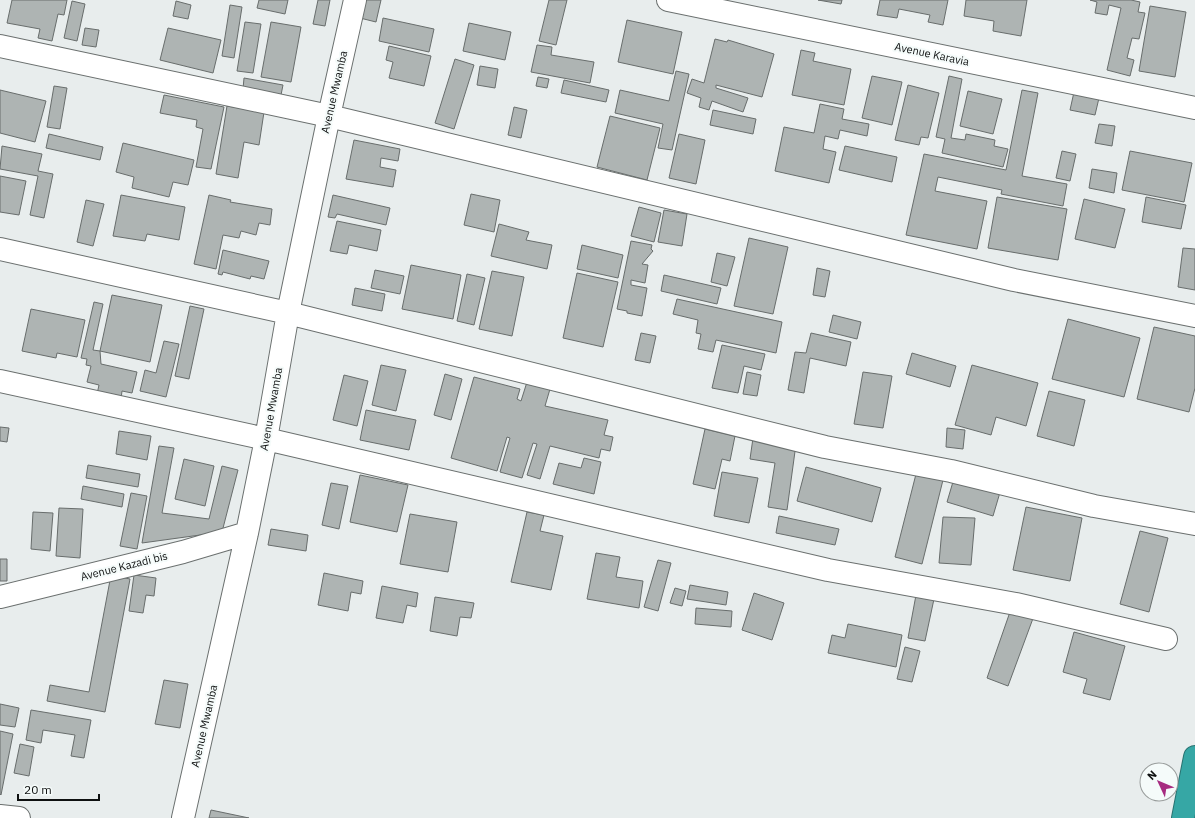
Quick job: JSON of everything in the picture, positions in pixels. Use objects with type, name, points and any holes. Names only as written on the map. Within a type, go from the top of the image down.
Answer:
[{"type":"highway","points":[[1183,818],[1195,757]]},
{"type":"street","name":"Avenue Mwamba","points":[[183,818],[247,533],[266,439],[288,313],[355,0]]},
{"type":"street","name":"Avenue Karavia","points":[[668,0],[1195,108]]},
{"type":"street","points":[[0,46],[329,116],[1014,280],[1195,316]]},
{"type":"street","points":[[0,249],[288,313],[825,447],[951,471],[1094,506],[1195,524]]},
{"type":"street","points":[[0,382],[266,439],[828,570],[1016,604],[1166,639]]},
{"type":"street","name":"Avenue Kazadi bis","points":[[0,597],[183,552],[247,533]]},
{"type":"street","points":[[0,816],[19,818]]},
{"type":"building","points":[[12,0],[67,0],[64,15],[58,14],[52,41],[38,38],[40,29],[7,23]]},
{"type":"building","points":[[259,0],[288,0],[285,14],[257,8]]},
{"type":"building","points":[[318,0],[330,0],[325,26],[313,24]]},
{"type":"building","points":[[360,0],[381,0],[376,22],[356,17]]},
{"type":"building","points":[[549,0],[567,0],[556,45],[539,41]]},
{"type":"building","points":[[818,0],[842,0],[841,4]]},
{"type":"building","points":[[880,0],[948,0],[943,25],[928,22],[930,15],[899,9],[897,18],[877,15]]},
{"type":"building","points":[[966,0],[1027,0],[1021,36],[993,31],[994,21],[964,16]]},
{"type":"building","points":[[1090,0],[1131,0],[1140,2],[1138,12],[1145,13],[1139,39],[1132,38],[1127,58],[1134,60],[1130,76],[1107,70],[1121,8],[1109,5],[1107,15],[1095,13],[1097,2]]},
{"type":"building","points":[[72,1],[85,4],[77,41],[64,38]]},
{"type":"building","points":[[176,1],[191,5],[188,19],[173,16]]},
{"type":"building","points":[[230,5],[242,7],[234,58],[222,56]]},
{"type":"building","points":[[1150,6],[1186,12],[1175,77],[1139,71]]},
{"type":"building","points":[[383,18],[434,29],[429,52],[379,41]]},
{"type":"building","points":[[627,20],[682,32],[673,74],[618,62]]},
{"type":"building","points":[[245,22],[261,24],[253,73],[237,71]]},
{"type":"building","points":[[271,22],[301,27],[291,82],[261,77]]},
{"type":"building","points":[[469,23],[511,32],[505,60],[463,51]]},
{"type":"building","points":[[85,28],[99,30],[96,47],[82,45]]},
{"type":"building","points":[[168,28],[221,40],[213,73],[160,60]]},
{"type":"building","points":[[715,39],[727,42],[728,40],[774,54],[762,97],[716,85],[716,88],[748,98],[743,112],[712,101],[709,110],[699,107],[701,98],[687,93],[692,79],[704,83]]},
{"type":"building","points":[[537,45],[552,47],[551,55],[594,62],[590,83],[531,72]]},
{"type":"building","points":[[389,46],[431,56],[424,86],[389,78],[393,62],[386,60]]},
{"type":"building","points":[[801,50],[815,53],[813,61],[851,69],[844,105],[792,95]]},
{"type":"building","points":[[455,59],[474,65],[454,129],[435,123]]},
{"type":"building","points":[[480,66],[498,69],[495,88],[477,85]]},
{"type":"building","points":[[676,71],[689,74],[672,150],[658,148],[663,124],[615,113],[620,90],[669,101]]},
{"type":"building","points":[[872,76],[902,82],[892,125],[862,118]]},
{"type":"building","points":[[949,76],[962,79],[951,138],[965,140],[966,134],[995,140],[994,146],[1008,149],[1003,167],[942,153],[945,139],[936,137]]},
{"type":"building","points":[[538,77],[549,79],[547,88],[536,86]]},
{"type":"building","points":[[244,78],[283,85],[281,95],[243,89]]},
{"type":"building","points":[[564,80],[609,90],[606,102],[561,93]]},
{"type":"building","points":[[908,85],[939,93],[928,138],[921,137],[919,145],[895,140]]},
{"type":"building","points":[[54,86],[67,88],[60,129],[47,127]]},
{"type":"building","points":[[0,90],[46,101],[35,142],[0,133]]},
{"type":"building","points":[[1022,90],[1038,93],[1022,176],[1067,184],[1063,206],[1001,194],[1002,190],[938,177],[935,191],[987,201],[977,249],[906,235],[924,154],[1006,170]]},
{"type":"building","points":[[968,91],[1002,99],[993,134],[960,126]]},
{"type":"building","points":[[1074,92],[1099,98],[1095,115],[1070,110]]},
{"type":"building","points":[[164,95],[224,107],[211,169],[196,167],[203,129],[196,127],[197,120],[160,113]]},
{"type":"building","points":[[820,104],[844,109],[842,119],[869,124],[867,136],[840,130],[838,139],[825,136],[823,149],[836,152],[829,183],[775,171],[784,127],[814,133]]},
{"type":"building","points":[[227,106],[264,112],[259,145],[244,142],[238,178],[216,174]]},
{"type":"building","points":[[514,107],[527,110],[521,138],[508,135]]},
{"type":"building","points":[[713,110],[756,119],[753,134],[710,125]]},
{"type":"building","points":[[610,116],[660,128],[647,180],[597,167]]},
{"type":"building","points":[[1099,124],[1115,126],[1112,146],[1095,143]]},
{"type":"building","points":[[49,134],[103,147],[100,160],[46,148]]},
{"type":"building","points":[[679,134],[705,140],[696,184],[669,178]]},
{"type":"building","points":[[354,140],[400,149],[398,161],[381,158],[380,167],[396,170],[393,187],[346,179]]},
{"type":"building","points":[[123,143],[194,160],[188,185],[173,182],[169,197],[132,188],[134,177],[116,172]]},
{"type":"building","points":[[2,146],[42,154],[38,171],[53,174],[44,218],[30,215],[38,176],[0,169]]},
{"type":"building","points":[[845,146],[897,157],[892,182],[839,170]]},
{"type":"building","points":[[1062,151],[1076,154],[1070,181],[1056,178]]},
{"type":"building","points":[[1130,151],[1192,163],[1184,202],[1122,190]]},
{"type":"building","points":[[1092,169],[1117,173],[1114,193],[1089,188]]},
{"type":"building","points":[[0,176],[26,181],[19,215],[0,212]]},
{"type":"building","points":[[471,194],[500,200],[494,232],[464,225]]},
{"type":"building","points":[[121,195],[185,207],[179,240],[147,234],[145,241],[113,236]]},
{"type":"building","points":[[209,195],[231,200],[230,202],[272,209],[270,225],[259,223],[256,235],[241,231],[239,238],[223,235],[216,269],[194,264]]},
{"type":"building","points":[[333,195],[390,208],[386,225],[337,214],[335,218],[328,217]]},
{"type":"building","points":[[997,197],[1067,209],[1058,260],[988,248]]},
{"type":"building","points":[[1146,197],[1186,205],[1181,229],[1142,222]]},
{"type":"building","points":[[1084,199],[1125,209],[1115,248],[1075,239]]},
{"type":"building","points":[[86,200],[104,204],[93,246],[77,242]]},
{"type":"building","points":[[639,207],[661,213],[654,242],[631,236]]},
{"type":"building","points":[[664,210],[687,214],[682,246],[658,242]]},
{"type":"building","points":[[337,221],[381,230],[377,251],[349,245],[347,254],[330,251]]},
{"type":"building","points":[[499,224],[529,232],[526,240],[552,245],[547,269],[491,256]]},
{"type":"building","points":[[749,238],[788,247],[773,314],[734,306]]},
{"type":"building","points":[[631,241],[652,245],[651,249],[653,251],[642,264],[648,265],[645,283],[631,280],[631,285],[647,288],[642,316],[617,309]]},
{"type":"building","points":[[582,245],[623,255],[618,278],[577,269]]},
{"type":"building","points":[[1183,248],[1195,249],[1195,290],[1178,287]]},
{"type":"building","points":[[223,250],[269,261],[264,279],[251,276],[250,279],[223,272],[222,275],[218,274]]},
{"type":"building","points":[[717,253],[735,257],[727,286],[711,282]]},
{"type":"building","points":[[411,265],[461,275],[453,319],[402,309]]},
{"type":"building","points":[[817,268],[830,271],[825,297],[813,295]]},
{"type":"building","points":[[375,270],[404,276],[400,294],[371,288]]},
{"type":"building","points":[[492,271],[524,277],[512,336],[479,329]]},
{"type":"building","points":[[577,273],[618,282],[603,347],[563,338]]},
{"type":"building","points":[[467,274],[485,278],[474,325],[457,321]]},
{"type":"building","points":[[664,275],[721,288],[717,304],[661,291]]},
{"type":"building","points":[[355,288],[385,294],[382,311],[352,305]]},
{"type":"building","points":[[112,295],[162,305],[150,362],[100,351]]},
{"type":"building","points":[[677,299],[782,322],[776,353],[716,340],[713,352],[698,349],[701,334],[696,333],[698,320],[673,314]]},
{"type":"building","points":[[94,302],[103,304],[93,350],[100,351],[101,364],[137,372],[132,393],[122,391],[121,399],[97,394],[99,385],[87,382],[91,366],[86,365],[87,359],[81,358]]},
{"type":"building","points":[[190,306],[204,309],[189,379],[175,376]]},
{"type":"building","points":[[31,309],[85,320],[77,357],[57,353],[56,358],[22,351]]},
{"type":"building","points":[[833,315],[861,322],[857,339],[829,332]]},
{"type":"building","points":[[1068,319],[1140,338],[1124,397],[1052,379]]},
{"type":"building","points":[[1154,327],[1195,336],[1195,388],[1189,412],[1137,399]]},
{"type":"building","points":[[641,333],[656,336],[650,363],[635,360]]},
{"type":"building","points":[[811,333],[851,342],[846,366],[810,358],[804,393],[788,390],[795,352],[806,353]]},
{"type":"building","points":[[164,341],[179,344],[166,397],[140,391],[145,370],[156,373]]},
{"type":"building","points":[[722,345],[765,354],[761,370],[744,366],[738,393],[712,388]]},
{"type":"building","points":[[912,353],[956,366],[950,387],[906,374]]},
{"type":"building","points":[[381,365],[406,370],[396,411],[372,405]]},
{"type":"building","points":[[972,365],[1038,383],[1026,426],[996,417],[991,435],[955,425]]},
{"type":"building","points":[[747,372],[761,375],[757,396],[743,394]]},
{"type":"building","points":[[863,372],[892,376],[883,428],[854,424]]},
{"type":"building","points":[[445,374],[462,379],[451,420],[434,415]]},
{"type":"building","points":[[344,375],[368,381],[357,426],[333,420]]},
{"type":"building","points":[[474,377],[520,389],[517,399],[521,401],[527,382],[550,389],[545,406],[608,420],[604,435],[613,437],[610,451],[601,449],[599,458],[550,446],[540,479],[527,475],[537,444],[533,443],[522,478],[500,472],[510,438],[507,437],[497,471],[451,458]]},
{"type":"building","points":[[1049,391],[1085,400],[1074,446],[1037,436]]},
{"type":"building","points":[[366,410],[416,420],[409,450],[360,440]]},
{"type":"building","points":[[0,427],[9,428],[7,442],[0,441]]},
{"type":"building","points":[[947,428],[965,430],[963,449],[946,447]]},
{"type":"building","points":[[705,429],[735,436],[730,461],[722,459],[715,489],[693,484]]},
{"type":"building","points":[[119,431],[151,436],[147,460],[116,454]]},
{"type":"building","points":[[753,438],[796,444],[787,510],[768,507],[775,463],[750,459]]},
{"type":"building","points":[[159,446],[174,448],[162,513],[209,519],[222,466],[238,470],[222,532],[142,543]]},
{"type":"building","points":[[584,458],[601,462],[594,494],[553,484],[559,463],[581,468]]},
{"type":"building","points":[[184,459],[214,466],[205,506],[175,499]]},
{"type":"building","points":[[88,465],[140,474],[138,487],[86,478]]},
{"type":"building","points":[[806,467],[881,488],[872,522],[797,501]]},
{"type":"building","points":[[722,472],[758,478],[749,523],[714,516]]},
{"type":"building","points":[[916,474],[943,480],[922,564],[895,557]]},
{"type":"building","points":[[360,475],[408,485],[397,532],[350,522]]},
{"type":"building","points":[[955,475],[1001,489],[993,516],[947,502]]},
{"type":"building","points":[[331,483],[348,486],[339,529],[322,525]]},
{"type":"building","points":[[83,486],[124,494],[122,507],[81,499]]},
{"type":"building","points":[[131,493],[147,496],[137,549],[120,546]]},
{"type":"building","points":[[1026,507],[1082,518],[1070,581],[1013,570]]},
{"type":"building","points":[[59,508],[83,509],[80,558],[56,556]]},
{"type":"building","points":[[33,512],[53,513],[50,551],[31,549]]},
{"type":"building","points":[[527,512],[544,515],[540,531],[563,536],[551,590],[511,582]]},
{"type":"building","points":[[410,514],[457,522],[448,572],[400,564]]},
{"type":"building","points":[[779,516],[839,529],[835,545],[776,533]]},
{"type":"building","points":[[943,517],[975,518],[971,565],[939,563]]},
{"type":"building","points":[[271,529],[308,535],[306,551],[268,545]]},
{"type":"building","points":[[1140,531],[1168,538],[1149,612],[1120,604]]},
{"type":"building","points":[[596,553],[620,557],[616,577],[643,581],[639,608],[587,599]]},
{"type":"building","points":[[0,559],[7,559],[7,581],[0,581]]},
{"type":"building","points":[[658,560],[671,563],[658,611],[644,607]]},
{"type":"building","points":[[324,573],[363,581],[361,594],[351,592],[348,611],[318,605]]},
{"type":"building","points":[[111,575],[130,579],[105,712],[47,701],[50,685],[89,692]]},
{"type":"building","points":[[134,575],[156,578],[154,596],[146,595],[143,613],[129,611]]},
{"type":"building","points":[[690,585],[728,592],[726,605],[687,599]]},
{"type":"building","points":[[382,586],[418,593],[416,607],[407,605],[403,623],[376,618]]},
{"type":"building","points":[[675,588],[686,591],[682,606],[670,603]]},
{"type":"building","points":[[754,593],[784,603],[772,640],[742,630]]},
{"type":"building","points":[[916,595],[934,599],[925,641],[908,638]]},
{"type":"building","points":[[435,597],[474,603],[471,618],[460,617],[457,636],[430,631]]},
{"type":"building","points":[[696,608],[732,611],[731,627],[695,624]]},
{"type":"building","points":[[1011,609],[1035,613],[1008,686],[987,678]]},
{"type":"building","points":[[848,624],[902,635],[896,667],[828,653],[832,635],[845,638]]},
{"type":"building","points":[[1074,632],[1125,646],[1110,700],[1083,693],[1087,679],[1063,672]]},
{"type":"building","points":[[905,647],[920,651],[912,682],[897,679]]},
{"type":"building","points":[[164,680],[188,684],[180,728],[155,724]]},
{"type":"building","points":[[0,704],[19,708],[15,727],[0,725]]},
{"type":"building","points":[[31,710],[91,720],[84,758],[71,756],[75,735],[43,730],[41,743],[26,740]]},
{"type":"building","points":[[0,731],[13,734],[1,795],[0,794]]},
{"type":"building","points":[[20,744],[34,747],[29,776],[14,773]]},
{"type":"building","points":[[211,810],[249,818],[209,818]]}]
